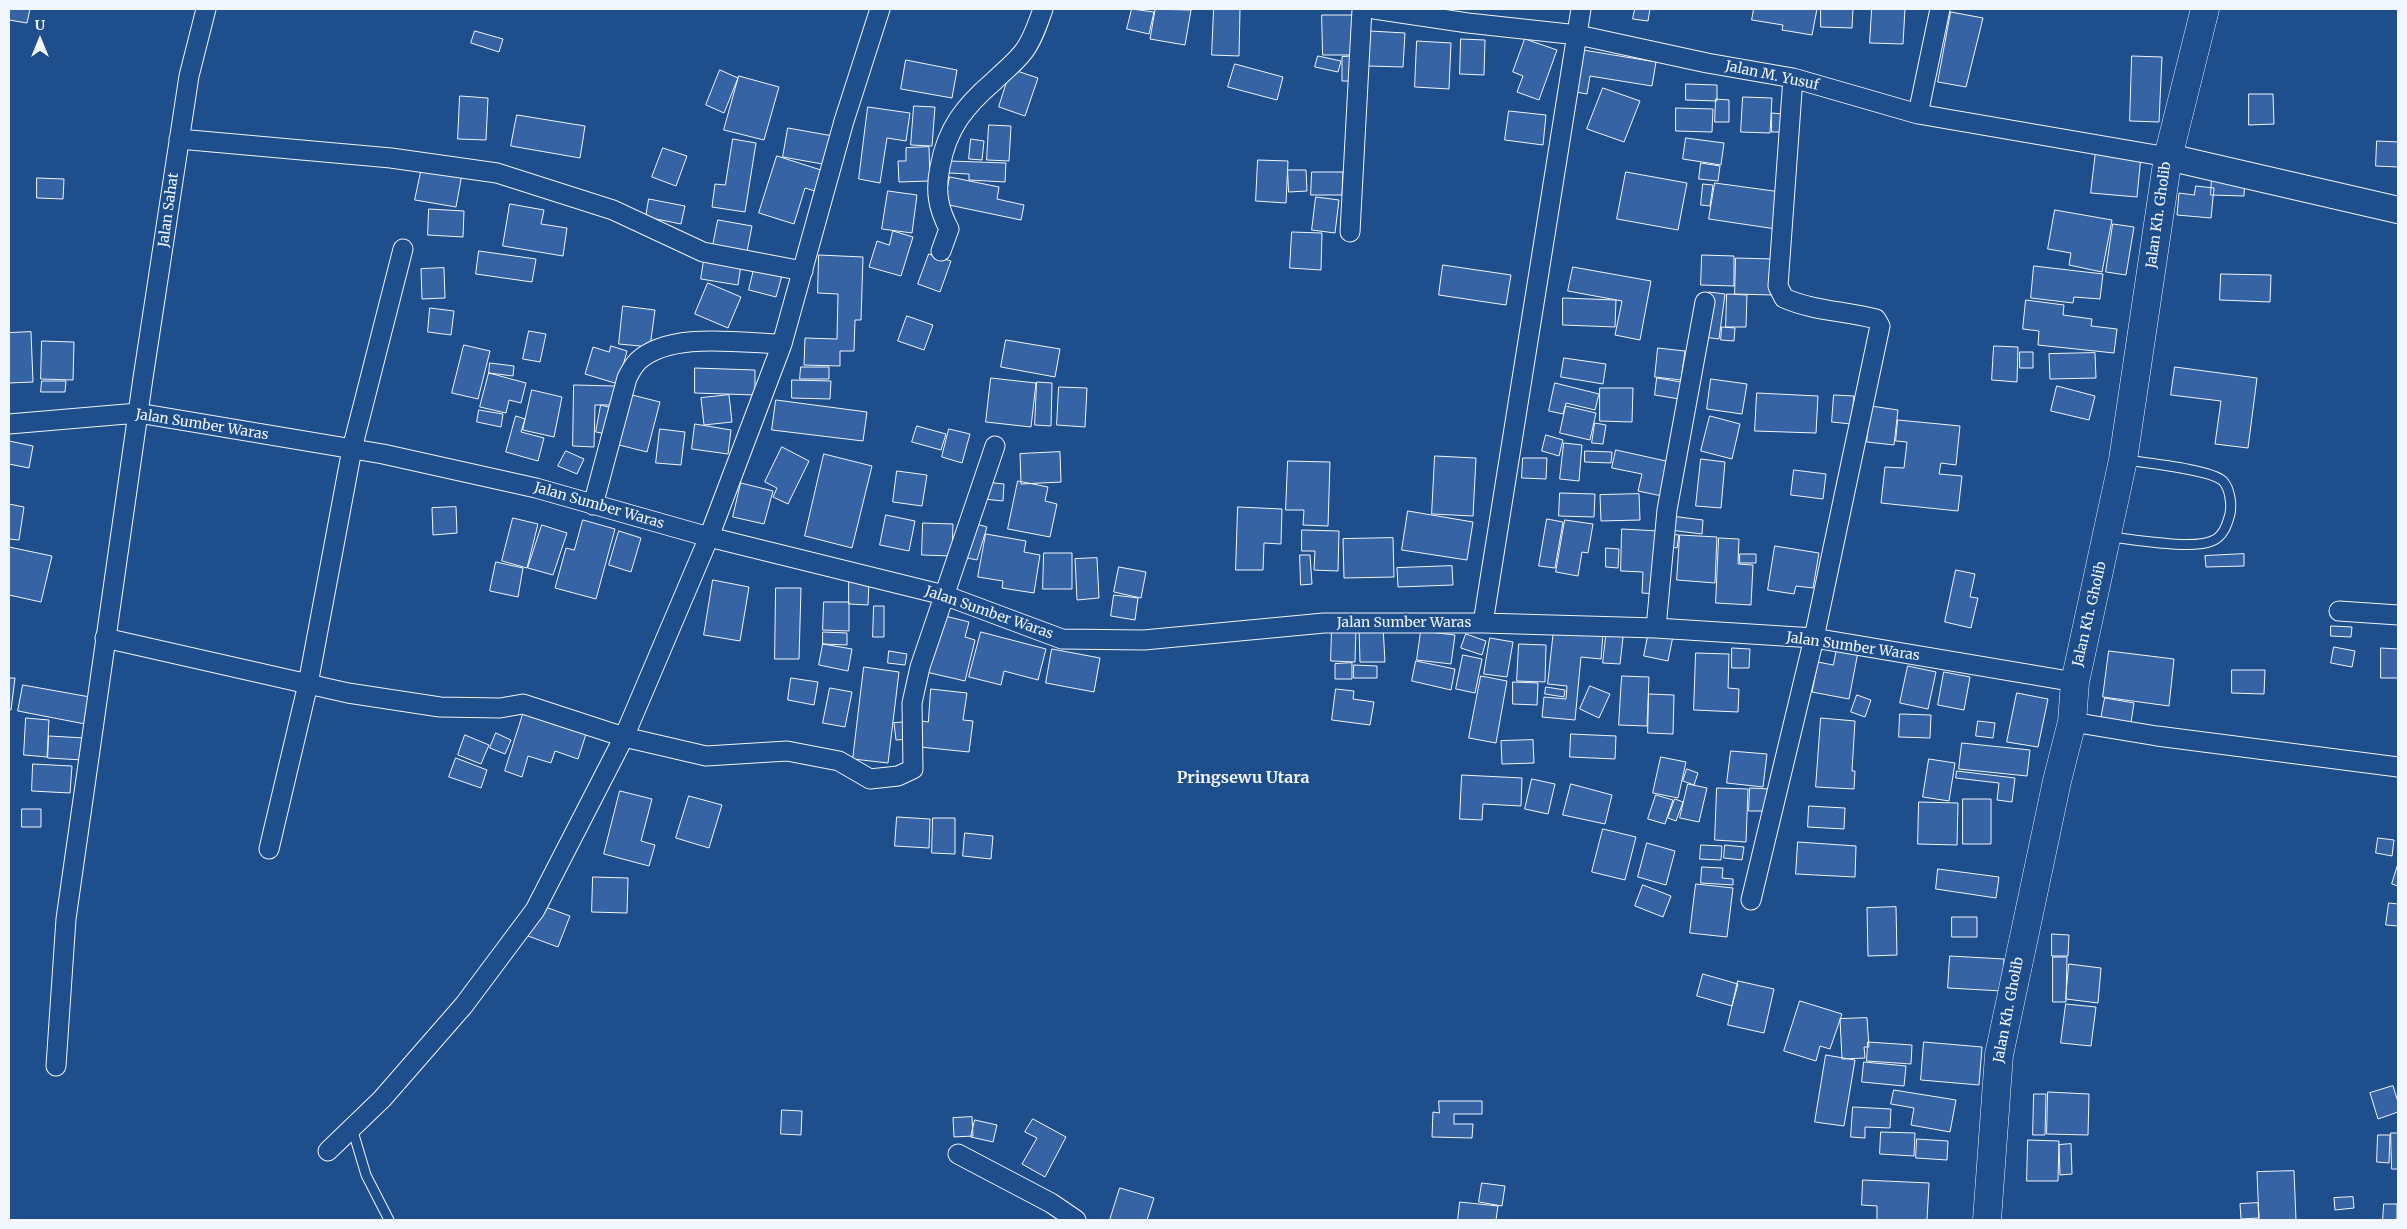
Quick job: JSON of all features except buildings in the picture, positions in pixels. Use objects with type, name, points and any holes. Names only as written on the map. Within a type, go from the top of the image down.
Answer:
[{"type":"main road","name":"Jalan Kh. Gholib","points":[[1988,1214],[1999,1054],[2057,781],[2072,722],[2075,682],[2108,537],[2123,460],[2168,157],[2205,9]]},
{"type":"street","name":"Jalan Sahat","points":[[56,1066],[66,919],[105,638],[188,76],[206,9]]},
{"type":"street","points":[[328,1151],[382,1099],[464,1005],[535,910],[624,737],[709,537],[782,344],[844,121],[880,9]]},
{"type":"street","points":[[941,251],[949,229],[941,213],[937,196],[937,182],[944,146],[957,119],[1024,51],[1036,29],[1043,9]]},
{"type":"street","points":[[1350,232],[1362,9]]},
{"type":"street","name":"Jalan M. Yusuf","points":[[1374,9],[1468,24],[1578,35],[1707,63],[1793,78],[1918,114],[2168,157]]},
{"type":"street","points":[[1450,9],[1468,24]]},
{"type":"street","points":[[1483,623],[1581,9]]},
{"type":"street","points":[[1918,114],[1940,9]]},
{"type":"street","points":[[1751,900],[1814,638],[1880,326],[1876,320],[1864,316],[1797,304],[1784,298],[1778,286],[1793,78]]},
{"type":"street","points":[[179,139],[391,158],[497,173],[613,210],[702,252],[803,271]]},
{"type":"street","points":[[2168,157],[2398,210]]},
{"type":"street","points":[[269,849],[308,684],[352,449],[403,250]]},
{"type":"street","points":[[1656,628],[1667,510],[1705,302]]},
{"type":"street","points":[[592,505],[627,378],[637,362],[652,351],[673,343],[782,344]]},
{"type":"street","name":"Jalan Sumber Waras","points":[[9,424],[138,413],[352,449],[536,488],[709,537],[944,595],[1062,639],[1144,640],[1324,623],[1483,623],[1656,628],[1814,638],[2075,682]]},
{"type":"street","points":[[105,638],[348,693],[440,706],[500,708],[523,704],[624,737],[706,756],[787,751],[840,761],[870,779],[898,776],[913,769],[912,703],[920,667],[996,446]]},
{"type":"street","points":[[2339,611],[2398,615]]},
{"type":"street","points":[[2072,722],[2157,736],[2398,767]]},
{"type":"street","points":[[958,1154],[1051,1203],[1076,1220]]},
{"type":"lane","points":[[2108,537],[2191,544],[2212,541],[2226,530],[2231,511],[2230,494],[2222,481],[2206,473],[2123,460]]},
{"type":"lane","points":[[352,1128],[366,1175],[389,1220]]},
{"type":"district","name":"Pringsewu Utara","points":[[1243,778]]}]
